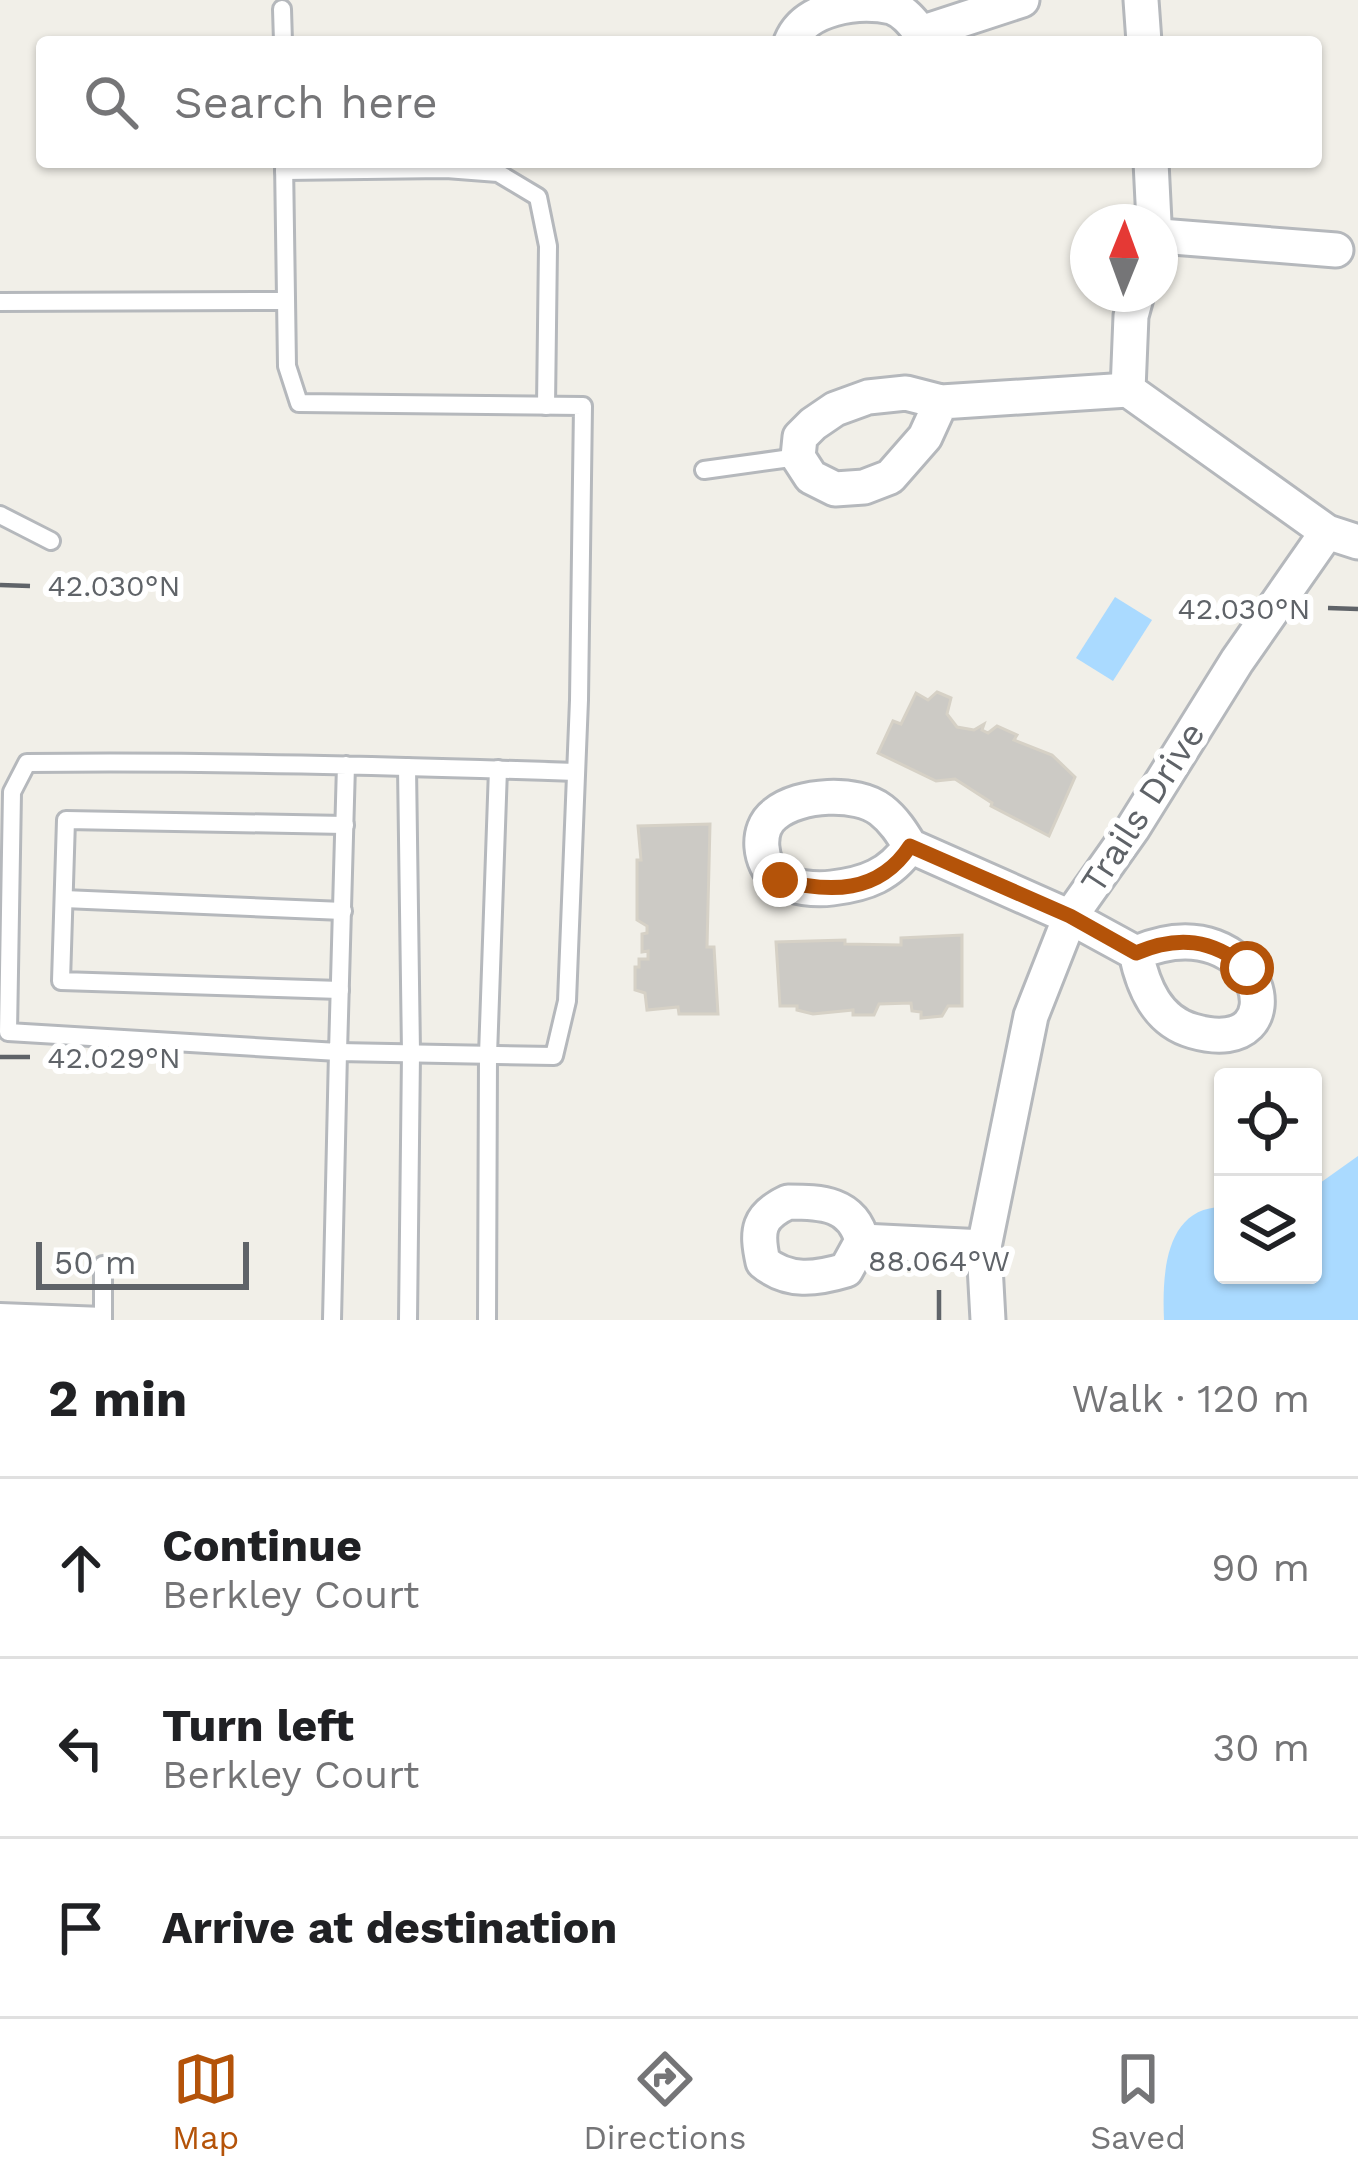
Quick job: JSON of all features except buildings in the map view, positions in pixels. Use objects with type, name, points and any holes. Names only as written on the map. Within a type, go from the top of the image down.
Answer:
[{"type":"street","points":[[926,36],[1022,0]]},
{"type":"street","points":[[1141,0],[1144,36]]},
{"type":"street","points":[[793,36],[797,27],[818,11],[856,1],[890,5],[909,18],[920,36]]},
{"type":"street","points":[[1150,168],[1153,204]]},
{"type":"street","points":[[1178,237],[1336,250]]},
{"type":"street","points":[[1128,390],[1132,312]]},
{"type":"street","points":[[941,402],[917,448],[890,477],[864,487],[835,489],[811,477],[798,457],[800,437],[813,424],[835,409],[868,397],[906,394],[941,402],[1128,390],[1342,537]]},
{"type":"street","name":"Trails Drive","points":[[988,1320],[984,1247],[1031,1016],[1070,916],[1133,828],[1226,678],[1342,537]]},
{"type":"street","points":[[910,846],[1070,916],[1136,953]]},
{"type":"street","points":[[862,1241],[984,1247]]},
{"type":"lane","points":[[282,9],[283,36]]},
{"type":"lane","points":[[284,168],[287,366],[299,403],[583,406],[576,772],[567,1001],[554,1056],[338,1052],[8,1033],[12,792],[27,763],[576,772]]},
{"type":"lane","points":[[392,168],[498,173],[538,197],[548,246],[546,406]]},
{"type":"lane","points":[[0,302],[286,301]]},
{"type":"lane","points":[[704,470],[798,457]]},
{"type":"lane","points":[[0,515],[51,541]]},
{"type":"lane","points":[[332,1320],[346,765]]},
{"type":"lane","points":[[407,767],[408,1320]]},
{"type":"lane","points":[[487,1320],[488,1055],[498,770]]},
{"type":"lane","points":[[340,990],[61,981],[66,820],[345,825]]},
{"type":"lane","points":[[64,899],[343,911]]},
{"type":"lane","points":[[0,1312],[103,1318],[103,1265]]},
{"type":"water","points":[[1115,597],[1152,620],[1113,681],[1076,658]]},
{"type":"water","points":[[1358,1156],[1358,1320],[1164,1320],[1171,1246],[1189,1218],[1204,1210],[1214,1208],[1214,1284],[1322,1284],[1322,1182]]},
{"type":"route","points":[[780,880],[817,890],[858,885],[886,873],[910,846],[1070,916],[1136,953],[1184,940],[1226,951],[1247,968]]}]
